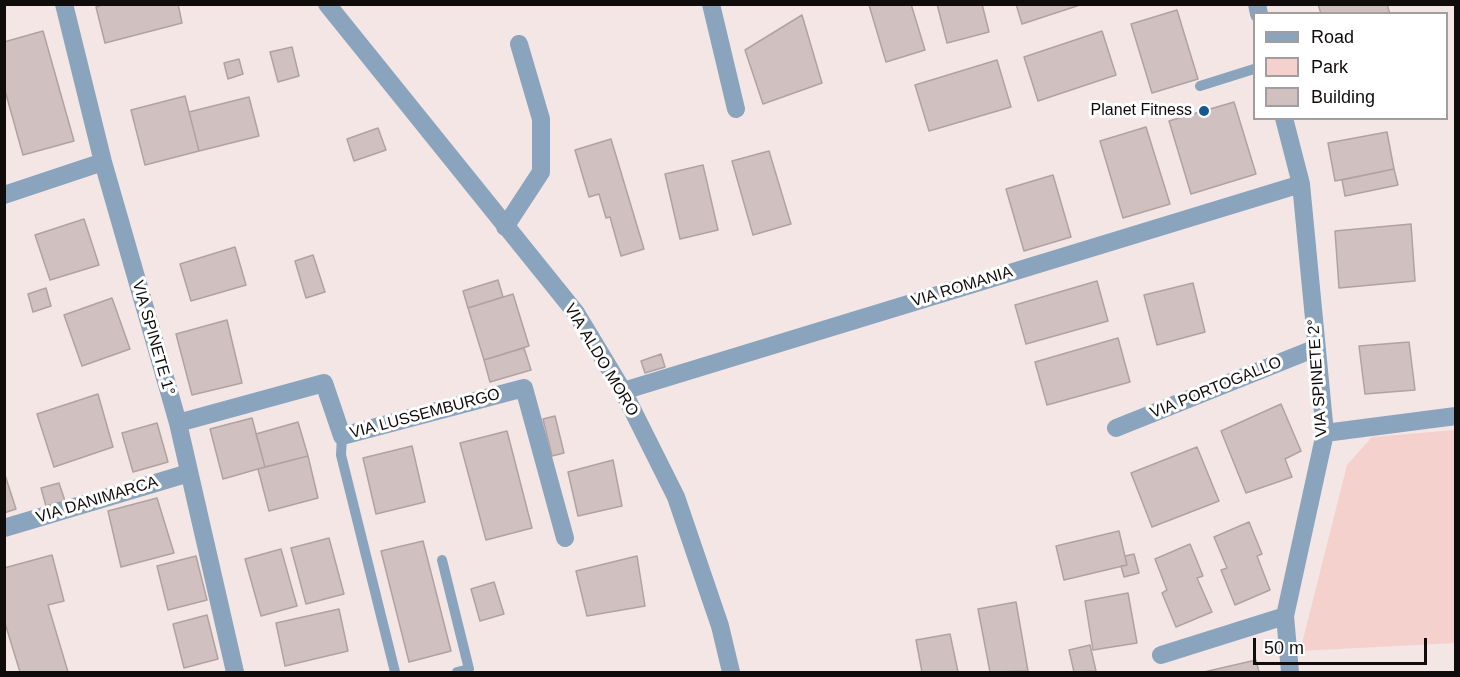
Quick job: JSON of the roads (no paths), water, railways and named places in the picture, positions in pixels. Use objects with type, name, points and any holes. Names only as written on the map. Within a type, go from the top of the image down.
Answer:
[{"type":"street","name":"VIA SPINETE 1°","points":[[64,4],[103,162],[178,423],[236,672]]},
{"type":"street","name":"VIA ALDO MORO","points":[[327,4],[576,313],[623,391],[676,497],[720,626],[731,672]]},
{"type":"street","points":[[711,4],[736,109]]},
{"type":"street","points":[[505,227],[541,172],[541,119],[519,44]]},
{"type":"street","name":"VIA SPINETE 2°","points":[[1285,120],[1301,184],[1325,433],[1286,616],[1290,672]]},
{"type":"street","points":[[4,195],[103,162]]},
{"type":"street","name":"VIA ROMANIA","points":[[623,391],[1301,184]]},
{"type":"street","name":"VIA PORTOGALLO","points":[[1116,428],[1316,348]]},
{"type":"street","name":"VIA LUSSEMBURGO","points":[[178,423],[324,382],[342,436],[524,388],[565,538]]},
{"type":"street","points":[[1325,433],[1455,416]]},
{"type":"street","name":"VIA DANIMARCA","points":[[4,528],[189,472]]},
{"type":"street","points":[[1161,655],[1286,616]]},
{"type":"lane","points":[[1200,86],[1253,69]]},
{"type":"lane","points":[[342,436],[341,455],[395,672]]},
{"type":"lane","points":[[442,560],[469,669],[457,672]]},
{"type":"place","name":"Planet Fitness","points":[[1204,111]]}]
